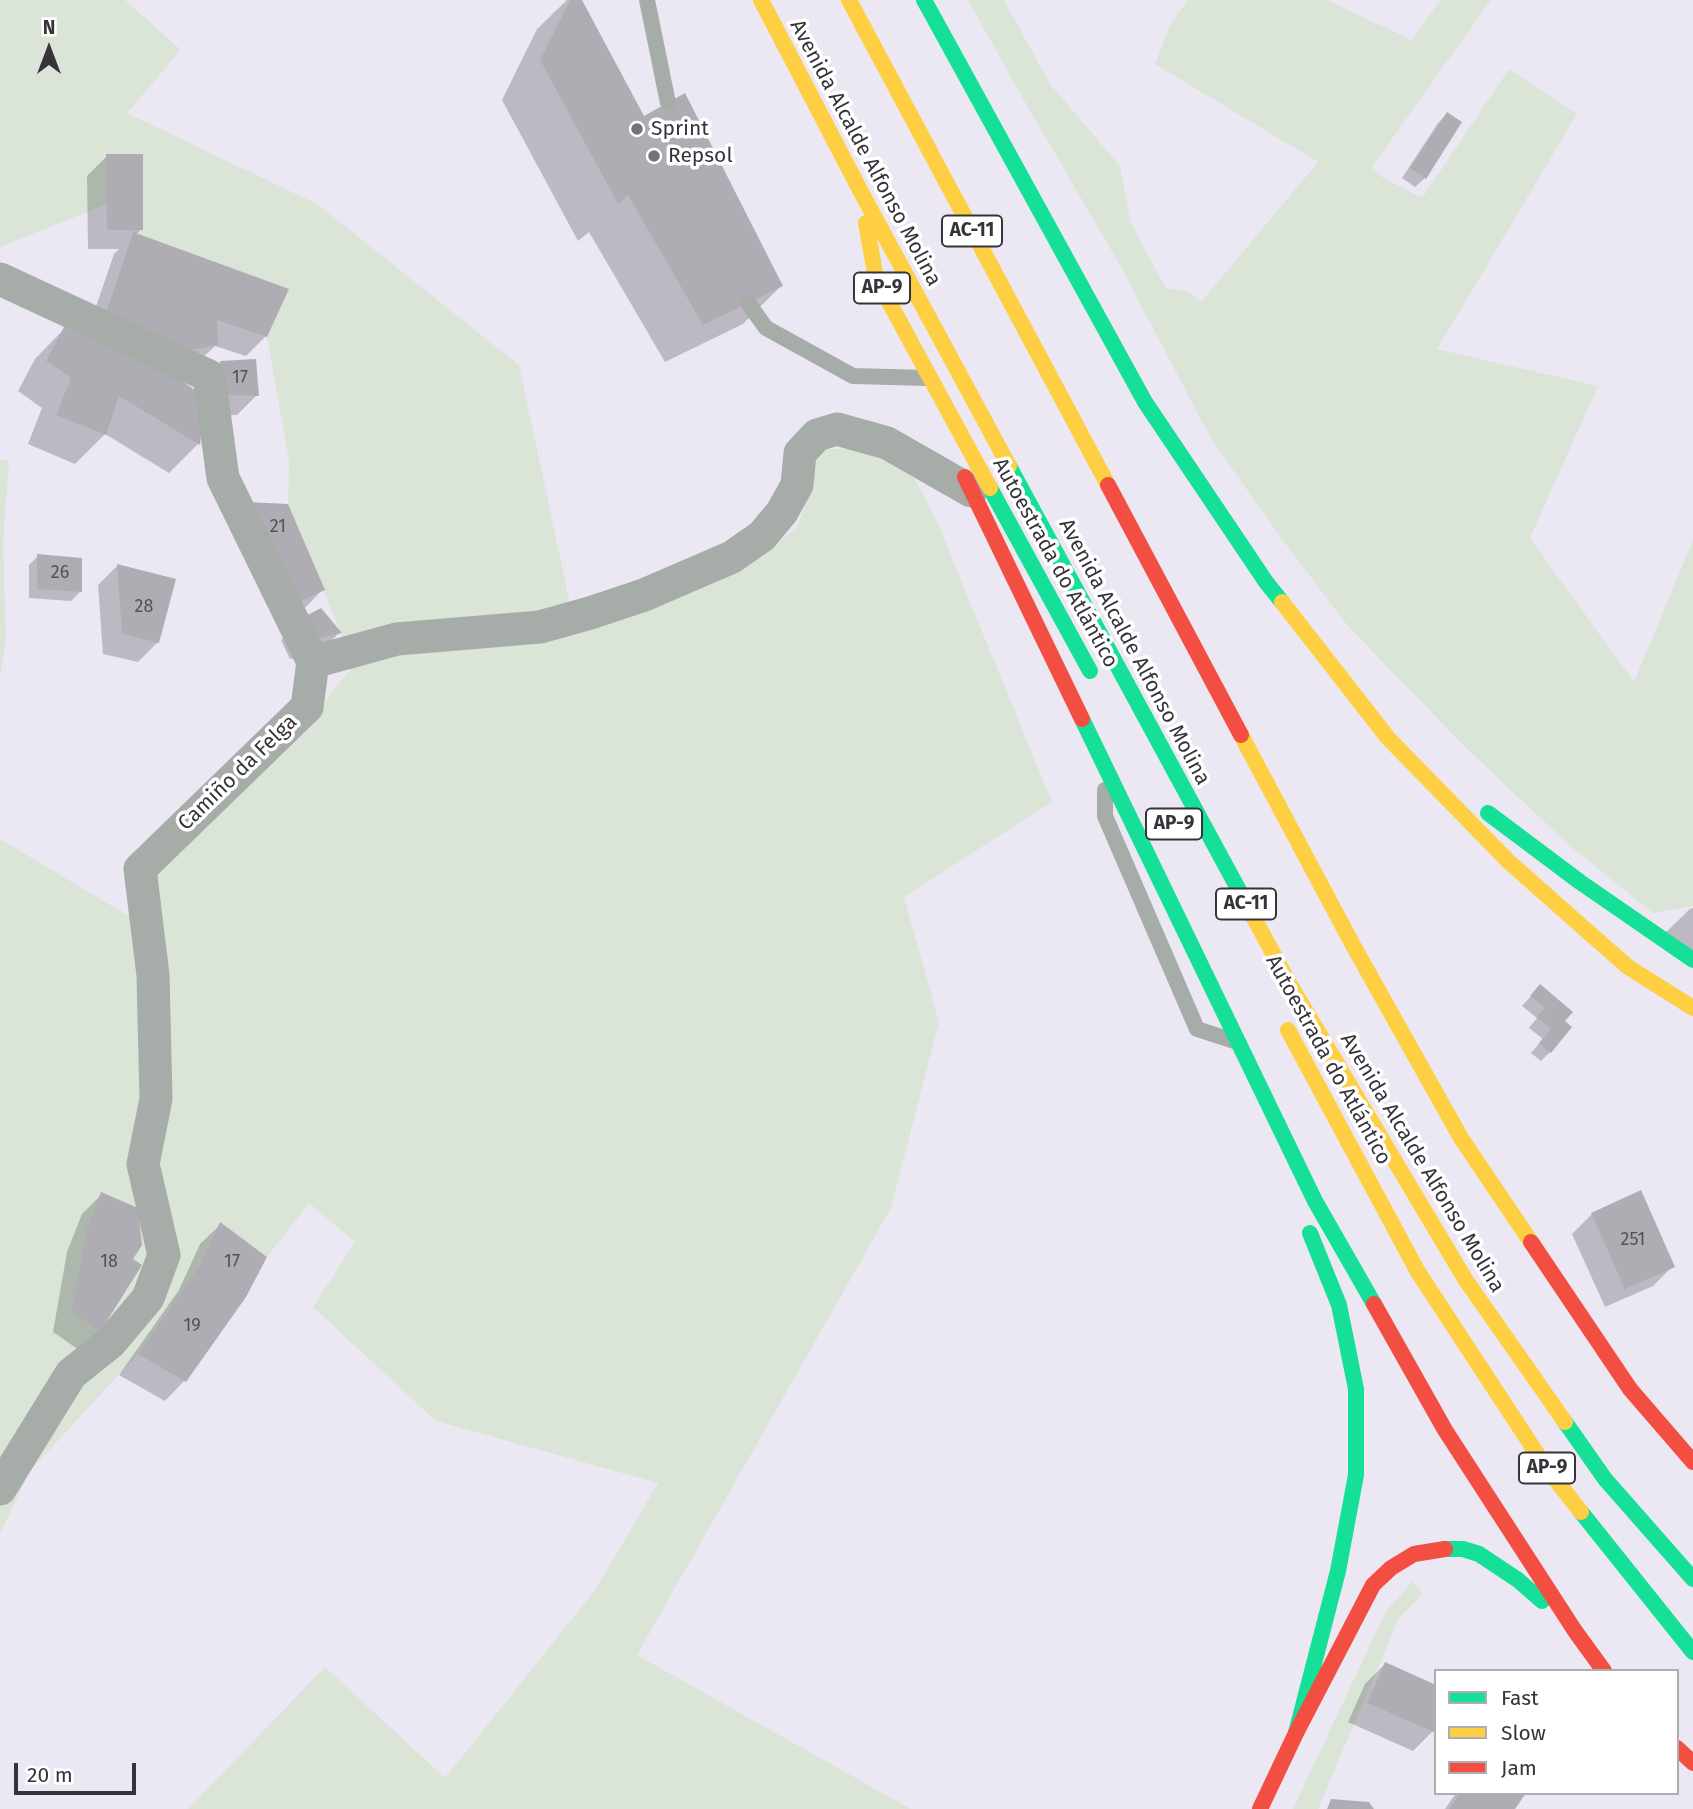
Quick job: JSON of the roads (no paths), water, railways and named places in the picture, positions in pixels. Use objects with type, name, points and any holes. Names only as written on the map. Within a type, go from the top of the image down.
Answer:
[{"type":"main road","name":"Avenida Alcalde Alfonso Molina","points":[[761,0],[860,190],[1289,983],[1458,1267],[1605,1479],[1693,1579]]},
{"type":"main road","name":"AC-11","points":[[849,0],[1354,947],[1461,1138],[1630,1389],[1693,1462]]},
{"type":"main road","points":[[925,0],[1145,402],[1266,582],[1388,738],[1509,862],[1628,967],[1693,1008]]},
{"type":"main road","name":"Autoestrada do Atlántico","points":[[860,190],[876,278],[1097,683]]},
{"type":"main road","points":[[929,378],[943,423],[971,491],[1315,1200],[1431,1406],[1575,1631],[1603,1669]]},
{"type":"main road","points":[[1388,738],[1580,882],[1693,960]]},
{"type":"main road","name":"Autoestrada do Atlántico","points":[[1278,1012],[1419,1272],[1448,1317],[1545,1466],[1693,1651]]},
{"type":"main road","points":[[1238,1042],[1255,1112],[1294,1194]]},
{"type":"main road","points":[[1296,1733],[1338,1571],[1356,1475],[1356,1389],[1339,1305],[1304,1219]]},
{"type":"main road","points":[[1260,1809],[1373,1585],[1391,1568],[1415,1554],[1439,1549],[1463,1549],[1479,1554],[1518,1580],[1575,1631]]},
{"type":"main road","points":[[1679,1750],[1693,1763]]},
{"type":"street","points":[[0,279],[209,376],[223,478],[313,662],[397,639],[540,627],[644,594],[732,557],[762,536],[782,512],[797,485],[800,453],[817,435],[837,429],[887,443],[971,491]]},
{"type":"street","name":"Camiño da Felga","points":[[0,1489],[71,1374],[111,1342],[148,1298],[164,1255],[143,1164],[156,1099],[153,975],[140,869],[307,707],[313,662]]},
{"type":"lane","points":[[647,0],[668,103]]},
{"type":"lane","points":[[748,303],[766,328],[853,376],[929,378]]},
{"type":"lane","points":[[1105,767],[1105,816],[1197,1029],[1238,1042]]},
{"type":"place","name":"Sprint","points":[[637,129]]},
{"type":"place","name":"Repsol","points":[[654,156]]}]
